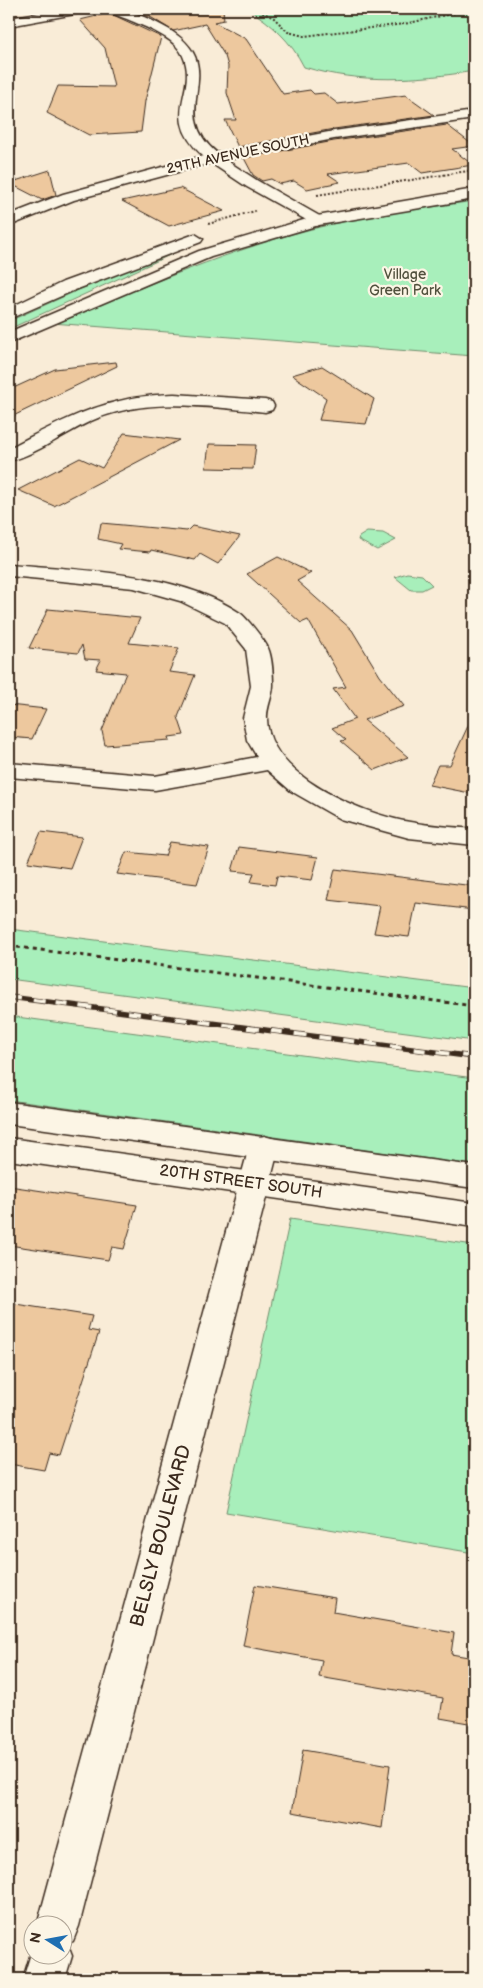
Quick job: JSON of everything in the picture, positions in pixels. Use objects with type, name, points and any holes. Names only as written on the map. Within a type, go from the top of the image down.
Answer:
[{"type":"street","points":[[9,22],[80,9]]},
{"type":"street","points":[[113,9],[167,34],[184,47],[192,60],[194,72],[186,108],[188,124],[196,140],[213,159],[317,221]]},
{"type":"street","name":"29TH AVENUE SOUTH","points":[[9,221],[68,197],[172,167],[357,132],[474,115]]},
{"type":"street","points":[[277,214],[295,208],[474,181]]},
{"type":"street","points":[[9,338],[131,284],[206,254],[317,221],[474,194]]},
{"type":"street","points":[[9,314],[70,286],[176,245],[213,234]]},
{"type":"street","points":[[9,456],[100,411],[121,405],[151,400],[187,400],[265,406]]},
{"type":"street","points":[[9,570],[135,582],[188,596],[233,618],[257,648],[262,686],[255,718],[260,740],[272,762],[300,786],[349,814],[409,830],[474,837]]},
{"type":"street","points":[[9,770],[155,783],[272,762]]},
{"type":"street","points":[[9,1112],[474,1177]]},
{"type":"street","name":"BELSLY BOULEVARD","points":[[61,1916],[264,1147]]},
{"type":"street","name":"20TH STREET SOUTH","points":[[9,1149],[474,1215]]},
{"type":"street","points":[[44,1979],[48,1966]]},
{"type":"path","points":[[255,9],[274,18],[288,32],[304,36],[404,24],[474,9]]},
{"type":"path","points":[[9,946],[474,1006]]},
{"type":"green space","points":[[248,9],[342,9],[383,13],[474,9],[474,71],[432,77],[389,79],[346,76],[304,67],[287,41],[265,21]]},
{"type":"green space","name":"Village Green Park","points":[[474,201],[474,356],[52,323],[223,256],[293,234],[364,218]]},
{"type":"green space","points":[[170,253],[172,254],[9,329],[9,321],[123,270]]},
{"type":"green space","points":[[367,532],[383,533],[396,540],[377,550],[358,540],[359,537]]},
{"type":"green space","points":[[407,573],[422,575],[432,585],[422,590],[411,590],[395,577]]},
{"type":"green space","points":[[9,929],[474,988],[474,1041],[9,979]]},
{"type":"green space","points":[[9,1016],[474,1078],[474,1165],[9,1100]]},
{"type":"green space","points":[[290,1219],[474,1245],[474,1553],[226,1512]]},
{"type":"building","points":[[127,9],[223,9],[224,20],[214,22],[246,39],[283,94],[310,90],[314,94],[324,93],[338,104],[406,95],[434,115],[334,129],[238,147],[225,120],[236,120],[227,93],[228,66],[225,56],[205,24],[173,31],[152,18]]},
{"type":"building","points":[[109,13],[161,37],[145,101],[141,132],[89,135],[47,113],[58,86],[114,87],[105,48],[80,20]]},
{"type":"building","points":[[447,125],[474,146],[452,149],[473,165],[422,173],[409,163],[328,174],[340,182],[307,189],[294,181],[280,184],[271,179],[262,181],[253,175],[244,158],[334,141]]},
{"type":"building","points":[[50,170],[56,195],[42,200],[9,183]]},
{"type":"building","points":[[180,188],[224,211],[169,226],[122,201]]},
{"type":"building","points":[[116,362],[117,366],[9,418],[9,390],[55,369]]},
{"type":"building","points":[[322,366],[374,399],[366,424],[319,420],[326,398],[292,375]]},
{"type":"building","points":[[124,433],[179,440],[54,506],[18,490],[80,458],[102,468]]},
{"type":"building","points":[[209,444],[256,445],[253,469],[206,468]]},
{"type":"building","points":[[101,523],[187,531],[192,526],[240,536],[218,564],[200,554],[195,560],[151,550],[150,552],[118,549],[121,544],[98,539]]},
{"type":"building","points":[[278,557],[311,573],[297,581],[352,630],[380,676],[404,706],[364,720],[408,757],[375,770],[341,741],[346,740],[332,728],[355,719],[333,689],[346,687],[308,620],[301,623],[247,574]]},
{"type":"building","points":[[48,609],[140,618],[129,643],[179,648],[169,672],[195,675],[178,717],[184,735],[169,737],[170,740],[105,745],[102,731],[126,673],[96,670],[101,660],[85,659],[82,645],[78,653],[29,648]]},
{"type":"building","points":[[9,705],[46,709],[32,739],[9,737]]},
{"type":"building","points":[[474,713],[474,782],[470,793],[429,785],[438,765],[450,765]]},
{"type":"building","points":[[41,832],[82,837],[70,868],[28,862]]},
{"type":"building","points":[[170,842],[209,847],[197,884],[117,874],[126,852],[165,856]]},
{"type":"building","points":[[239,847],[318,857],[312,880],[277,876],[275,885],[251,882],[254,873],[232,871]]},
{"type":"building","points":[[335,869],[474,886],[474,910],[416,903],[409,937],[374,933],[380,906],[328,900]]},
{"type":"building","points":[[9,1186],[137,1205],[124,1249],[112,1247],[108,1260],[9,1245]]},
{"type":"building","points":[[9,1303],[92,1316],[88,1330],[99,1332],[59,1455],[49,1453],[44,1470],[9,1464]]},
{"type":"building","points":[[255,1585],[335,1598],[333,1612],[454,1633],[451,1654],[474,1658],[474,1724],[440,1718],[443,1698],[319,1677],[322,1660],[243,1646]]},
{"type":"building","points":[[303,1750],[390,1765],[382,1828],[292,1812]]},
{"type":"railway","points":[[9,997],[474,1057]]}]
